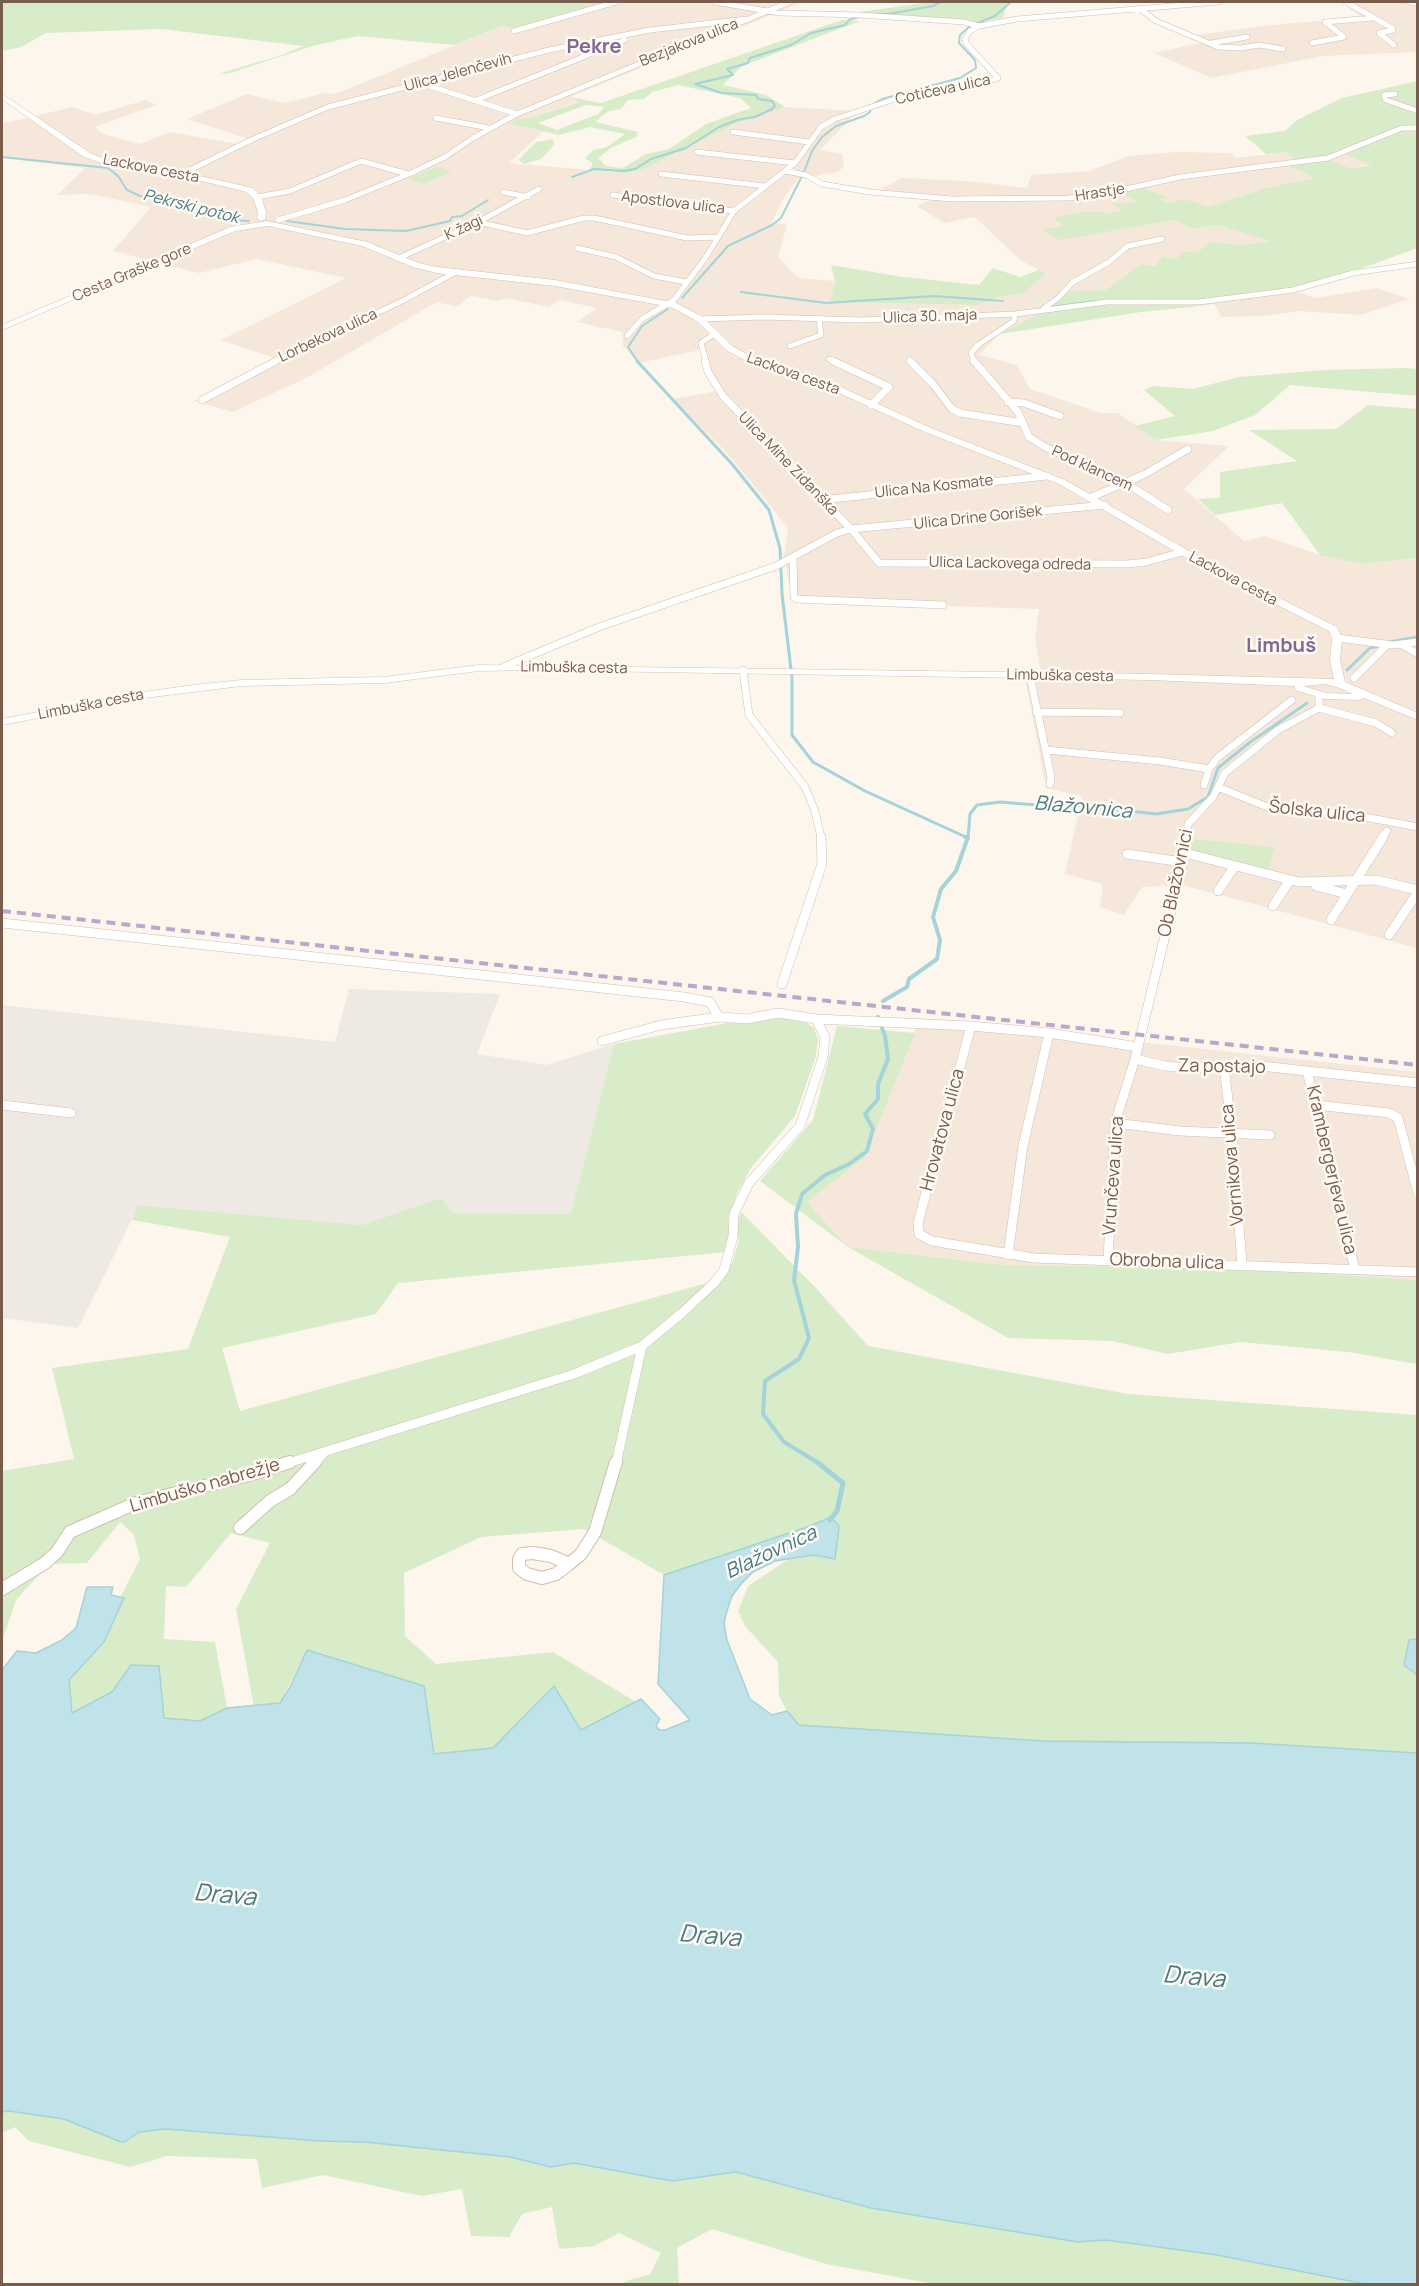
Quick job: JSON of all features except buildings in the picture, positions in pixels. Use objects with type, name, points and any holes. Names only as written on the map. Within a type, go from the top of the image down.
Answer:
[{"type":"street","points":[[514,31],[614,2]]},
{"type":"street","points":[[715,2],[766,12],[833,16],[860,15],[977,25],[1017,19],[1219,2]]},
{"type":"street","name":"Bezjakova ulica","points":[[268,219],[332,204],[409,174],[445,158],[489,128],[517,114],[790,2]]},
{"type":"street","points":[[1346,2],[1393,30],[1379,33],[1394,45]]},
{"type":"street","points":[[1410,2],[1418,4]]},
{"type":"street","points":[[1139,8],[1156,21],[1223,48],[1259,45],[1283,49]]},
{"type":"street","points":[[1312,43],[1344,36],[1325,22],[1372,18]]},
{"type":"street","name":"Ulica Jelenčevih","points":[[182,174],[250,140],[328,107],[423,84],[530,54],[650,30],[747,19]]},
{"type":"street","name":"Cotičeva ulica","points":[[627,336],[642,319],[674,300],[719,237],[734,211],[795,163],[821,127],[835,118],[871,109],[910,94],[971,87],[999,78],[966,43],[965,39],[977,25]]},
{"type":"street","points":[[474,101],[650,30]]},
{"type":"street","points":[[1182,31],[1214,51]]},
{"type":"street","points":[[1211,43],[1247,38]]},
{"type":"street","points":[[423,84],[517,114]]},
{"type":"street","points":[[1395,94],[1384,95],[1386,100],[1418,111]]},
{"type":"street","name":"Lackova cesta","points":[[2,96],[96,158],[113,164],[182,174],[242,188],[257,197]]},
{"type":"street","points":[[436,118],[489,128]]},
{"type":"street","name":"Hrastje","points":[[785,171],[806,175],[822,184],[870,192],[952,199],[1069,198],[1108,193],[1180,177],[1328,158],[1409,127],[1418,127]]},
{"type":"street","points":[[733,132],[809,142]]},
{"type":"street","points":[[697,152],[795,163]]},
{"type":"street","points":[[268,219],[257,197],[290,191],[361,161],[409,174]]},
{"type":"street","points":[[661,174],[765,186]]},
{"type":"street","name":"K žagi","points":[[399,258],[478,222],[528,197],[539,189]]},
{"type":"street","points":[[503,192],[528,197]]},
{"type":"street","name":"Apostlova ulica","points":[[613,195],[734,211]]},
{"type":"street","points":[[478,222],[527,232],[584,218],[594,218],[687,238],[719,237]]},
{"type":"street","name":"Lackova cesta","points":[[268,219],[307,232],[364,244],[427,268],[454,273],[527,279],[667,303],[700,320],[729,348],[751,360],[820,381],[871,405],[1008,463],[1047,476],[1092,497],[1182,552],[1281,605],[1333,629],[1337,638]]},
{"type":"street","name":"Cesta Graške gore","points":[[2,327],[242,226],[268,219]]},
{"type":"street","points":[[1042,309],[1072,282],[1109,262],[1128,246],[1162,239]]},
{"type":"street","points":[[577,248],[616,257],[654,276],[686,282]]},
{"type":"street","points":[[1042,309],[1107,302],[1199,302],[1293,290],[1353,273],[1418,264]]},
{"type":"street","name":"Lorbekova ulica","points":[[202,399],[454,273]]},
{"type":"street","name":"Ulica 30. maja","points":[[700,320],[764,316],[860,320],[1015,314],[1042,309]]},
{"type":"street","name":"Pod klancem","points":[[1015,314],[1014,321],[978,345],[971,353],[975,364],[1018,412],[1029,437],[1045,447],[1126,483],[1168,510]]},
{"type":"street","points":[[790,345],[821,335],[819,318]]},
{"type":"street","name":"Ulica Mihe Zidanška","points":[[503,668],[508,663],[599,627],[779,564],[837,533],[851,529],[723,396],[708,372],[701,342],[714,334]]},
{"type":"street","points":[[829,359],[890,387],[871,405]]},
{"type":"street","points":[[910,361],[933,384],[952,409],[960,413],[1023,423]]},
{"type":"street","name":"Pod klancem","points":[[1008,402],[1023,403],[1060,416]]},
{"type":"street","points":[[1092,497],[1126,483],[1188,449]]},
{"type":"street","name":"Ulica Na Kosmate","points":[[822,500],[1047,476]]},
{"type":"street","name":"Ulica Drine Gorišek","points":[[851,529],[1105,505]]},
{"type":"street","name":"Ulica Lackovega odreda","points":[[851,529],[879,562],[1128,564],[1146,562],[1182,552]]},
{"type":"street","points":[[793,557],[794,597],[796,599],[943,605]]},
{"type":"street","points":[[1340,690],[1335,660],[1337,638],[1370,641],[1418,654]]},
{"type":"street","points":[[1354,678],[1391,646],[1418,642]]},
{"type":"street","points":[[1335,660],[1317,687],[1319,708],[1376,723],[1392,733]]},
{"type":"street","name":"Limbuška cesta","points":[[2,722],[136,696],[194,688],[241,683],[384,680],[503,668],[1150,677],[1317,687]]},
{"type":"street","points":[[743,670],[749,715],[805,787],[815,811],[821,836],[822,864],[782,984]]},
{"type":"street","points":[[1030,676],[1052,777],[1050,783]]},
{"type":"street","points":[[1317,687],[1340,690],[1418,717]]},
{"type":"street","name":"Ob Blažovnici","points":[[1138,1047],[1185,853],[1188,824],[1194,815],[1214,798],[1225,773],[1256,745],[1319,708],[1340,690]]},
{"type":"street","points":[[1204,785],[1209,769],[1217,758],[1292,700]]},
{"type":"street","points":[[1036,712],[1120,713]]},
{"type":"street","points":[[1244,739],[1256,745]]},
{"type":"street","points":[[1046,750],[1160,761],[1209,769]]},
{"type":"street","name":"Šolska ulica","points":[[1220,788],[1275,810],[1354,815],[1418,827]]},
{"type":"street","points":[[1331,920],[1387,831]]},
{"type":"street","points":[[1185,853],[1347,894]]},
{"type":"street","points":[[1127,854],[1182,862]]},
{"type":"street","points":[[1218,891],[1234,866]]},
{"type":"street","points":[[1294,881],[1332,883],[1376,880],[1418,891],[1389,935]]},
{"type":"street","points":[[1273,906],[1294,881]]},
{"type":"street","points":[[2,923],[693,998],[710,1002],[719,1017]]},
{"type":"street","points":[[602,1041],[661,1025],[719,1017],[747,1019],[778,1013],[816,1019],[971,1026],[1048,1033],[1138,1047],[1135,1059]]},
{"type":"street","name":"Limbuško nabrežje","points":[[2,1589],[45,1563],[57,1552],[70,1532],[136,1503],[249,1475],[574,1374],[642,1346],[683,1312],[714,1283],[724,1270],[729,1258],[734,1214],[740,1198],[749,1183],[800,1126],[823,1057],[825,1037],[816,1019]]},
{"type":"street","name":"Hrovatova ulica","points":[[919,1234],[918,1223],[971,1026]]},
{"type":"street","points":[[1008,1255],[1023,1146],[1048,1033]]},
{"type":"street","name":"Za postajo","points":[[1135,1059],[1186,1068],[1261,1066],[1418,1083]]},
{"type":"street","name":"Vrunčeva ulica","points":[[1108,1260],[1115,1123],[1135,1059]]},
{"type":"street","name":"Vornikova ulica","points":[[1224,1066],[1232,1134],[1242,1264]]},
{"type":"street","name":"Krambergerjeva ulica","points":[[1307,1071],[1355,1270]]},
{"type":"street","points":[[2,1105],[71,1113]]},
{"type":"street","points":[[1316,1105],[1389,1113],[1398,1118],[1418,1193]]},
{"type":"street","points":[[1115,1123],[1180,1131],[1270,1135]]},
{"type":"street","name":"Obrobna ulica","points":[[919,1234],[932,1241],[1034,1258],[1418,1272]]},
{"type":"street","points":[[569,1564],[581,1554],[595,1532],[613,1475],[642,1346]]},
{"type":"street","name":"Limbuško nabrežje","points":[[240,1528],[270,1501],[290,1489],[326,1451]]},
{"type":"shaded area","points":[[606,2],[802,2],[570,97],[579,101],[530,118],[516,119],[511,124],[543,132],[509,163],[625,173],[641,170],[735,124],[785,107],[858,111],[820,150],[842,154],[844,167],[837,172],[798,179],[783,199],[772,222],[787,225],[778,257],[798,278],[835,281],[830,302],[978,305],[998,297],[1022,294],[1039,270],[1020,260],[975,217],[944,223],[917,206],[930,200],[873,194],[901,178],[966,181],[1027,188],[1031,175],[1089,171],[1129,156],[1176,152],[1230,153],[1236,158],[1286,152],[1340,152],[1372,164],[1352,169],[1327,159],[1289,166],[1316,178],[1266,188],[1209,208],[1184,199],[1168,203],[1120,193],[1138,202],[1113,205],[1124,211],[1109,213],[1085,211],[1054,219],[1065,226],[1044,229],[1174,220],[1192,229],[1218,225],[1271,241],[1240,245],[1211,242],[1196,253],[1155,266],[1142,264],[1105,290],[1067,291],[1046,310],[1000,334],[979,355],[1017,365],[1030,389],[1101,413],[1118,413],[1156,440],[1229,446],[1184,489],[1244,541],[1265,536],[1320,555],[1360,564],[1417,558],[1417,948],[1183,885],[1142,887],[1124,915],[1100,907],[1103,884],[1065,874],[1082,796],[1046,788],[1024,672],[1040,670],[1035,638],[1039,609],[792,601],[784,555],[788,528],[729,455],[673,399],[717,391],[706,372],[700,350],[638,363],[623,346],[622,332],[577,322],[597,308],[560,300],[549,307],[505,298],[499,301],[471,296],[457,307],[437,302],[308,377],[233,412],[194,401],[274,358],[221,340],[346,278],[257,259],[199,273],[113,251],[151,207],[90,194],[57,195],[85,168],[2,158],[2,124],[72,107],[96,115],[145,100],[157,105],[94,127],[104,134],[140,144],[170,132],[238,144],[248,139],[187,119],[247,94],[284,103],[325,93],[335,94],[502,26],[515,28]]},
{"type":"shaded area","points":[[1341,2],[1417,2],[1417,52],[1323,56],[1212,78],[1154,53],[1210,41],[1197,35],[1262,26],[1361,17]]},
{"type":"shaded area","points":[[1377,288],[1409,299],[1361,315],[1298,311],[1264,316],[1221,317],[1214,304],[1298,292],[1315,298]]},
{"type":"shaded area","points":[[349,989],[500,994],[477,1054],[546,1065],[614,1044],[572,1214],[452,1213],[441,1198],[362,1225],[139,1205],[78,1328],[2,1318],[2,1005],[335,1042]]},
{"type":"shaded area","points":[[918,1018],[1417,1072],[1417,1280],[1235,1268],[1004,1265],[848,1247],[807,1202],[865,1157]]},
{"type":"green space","points":[[607,2],[515,28],[502,26],[454,45],[358,36],[316,45],[227,74],[221,73],[304,46],[161,29],[46,33],[21,47],[2,51],[2,3]]},
{"type":"green space","points":[[929,2],[1013,2],[1006,7],[1003,18],[976,22],[862,15],[860,12]]},
{"type":"green space","points":[[842,20],[860,21],[742,66],[723,85],[766,95],[785,107],[735,124],[641,170],[625,173],[590,169],[593,163],[585,158],[594,150],[607,147],[625,134],[590,127],[559,135],[510,124],[516,119],[530,118],[579,102],[570,97],[601,103]],"holes":[[[678,85],[740,98],[751,108],[706,124],[669,149],[646,154],[623,168],[606,166],[598,158],[611,148],[636,137],[638,132],[595,122],[609,111],[621,109],[628,100],[644,99],[652,92]],[[586,105],[604,107],[598,114],[557,130],[538,123]]]},
{"type":"green space","points":[[1417,81],[1417,248],[1298,292],[1141,312],[1000,334],[1046,310],[1067,291],[1105,290],[1142,264],[1155,266],[1163,256],[1176,259],[1184,251],[1196,253],[1211,242],[1240,245],[1270,241],[1218,225],[1192,229],[1174,220],[1059,240],[1043,229],[1064,226],[1053,218],[1085,211],[1109,213],[1123,211],[1112,204],[1137,202],[1119,192],[1140,187],[1167,197],[1160,199],[1168,203],[1184,199],[1209,207],[1266,188],[1315,178],[1287,165],[1327,159],[1352,169],[1371,165],[1340,152],[1299,162],[1286,152],[1266,154],[1245,136],[1285,131],[1297,120],[1342,98]]},
{"type":"green space","points":[[553,139],[554,145],[541,159],[524,164],[518,160],[536,142]]},
{"type":"green space","points":[[436,167],[452,171],[423,184],[408,179]]},
{"type":"green space","points":[[831,265],[903,277],[979,285],[993,268],[1020,277],[1039,270],[1045,274],[1022,294],[998,297],[978,305],[830,302],[835,281]]},
{"type":"green space","points":[[1417,369],[1417,396],[1290,385],[1255,415],[1213,431],[1156,440],[1135,426],[1175,416],[1144,390],[1154,386],[1193,389],[1239,377],[1324,370]]},
{"type":"green space","points":[[1368,405],[1417,409],[1417,558],[1360,564],[1320,555],[1282,503],[1215,515],[1198,499],[1220,498],[1220,472],[1297,461],[1249,430],[1336,429]]},
{"type":"green space","points":[[1192,839],[1275,847],[1268,870],[1193,852],[1190,847]]},
{"type":"green space","points":[[785,1018],[802,1020],[814,1028],[818,1040],[816,1056],[795,1116],[751,1168],[737,1193],[728,1219],[730,1232],[727,1252],[398,1283],[376,1314],[222,1348],[240,1411],[711,1282],[727,1271],[733,1261],[739,1240],[736,1227],[741,1212],[815,1287],[868,1346],[1128,1394],[1417,1415],[1417,1639],[1409,1640],[1404,1665],[1417,1675],[1417,1753],[1251,1743],[1043,1741],[799,1725],[787,1711],[779,1696],[778,1662],[745,1626],[738,1611],[748,1586],[792,1557],[813,1555],[831,1517],[664,1575],[584,1529],[481,1537],[404,1573],[405,1636],[436,1664],[553,1652],[636,1702],[581,1731],[553,1687],[493,1748],[434,1754],[423,1686],[307,1650],[280,1703],[254,1707],[236,1609],[270,1543],[231,1533],[186,1587],[166,1586],[164,1639],[215,1642],[227,1708],[200,1721],[164,1718],[159,1667],[131,1665],[112,1692],[71,1714],[69,1680],[104,1643],[112,1613],[140,1559],[134,1535],[120,1522],[87,1563],[49,1564],[16,1600],[2,1641],[2,1471],[74,1459],[52,1368],[188,1349],[230,1237],[132,1220],[138,1205],[362,1225],[441,1198],[453,1213],[571,1214],[614,1044],[728,1023]]},
{"type":"green space","points":[[837,1026],[915,1033],[865,1157],[807,1202],[848,1247],[760,1181],[813,1120]]},
{"type":"green space","points":[[848,1247],[1004,1265],[1235,1268],[1417,1280],[1417,1364],[1348,1352],[1241,1342],[1168,1354],[1112,1341],[1008,1338]]},
{"type":"green space","points":[[2,2112],[64,2119],[122,2142],[126,2142],[139,2132],[165,2129],[320,2141],[364,2142],[510,2157],[551,2167],[574,2163],[672,2181],[736,2172],[871,2208],[1078,2242],[1106,2240],[1217,2255],[1365,2284],[934,2284],[826,2264],[712,2229],[677,2248],[679,2284],[618,2284],[650,2274],[661,2253],[619,2233],[594,2246],[559,2249],[552,2207],[522,2214],[509,2237],[471,2236],[462,2189],[422,2196],[323,2175],[262,2188],[257,2159],[167,2156],[130,2167],[29,2141],[15,2127],[2,2133]]},
{"type":"water","name":"Drava","points":[[831,1517],[839,1526],[835,1559],[813,1555],[775,1561],[753,1572],[741,1584],[732,1596],[727,1611],[724,1623],[727,1640],[750,1699],[772,1715],[787,1711],[799,1725],[1043,1741],[1251,1743],[1417,1753],[1417,2284],[1365,2284],[1217,2255],[1106,2240],[1078,2242],[871,2208],[736,2172],[672,2181],[574,2163],[551,2167],[510,2157],[364,2142],[320,2141],[165,2129],[139,2132],[125,2142],[121,2142],[64,2119],[2,2112],[2,1670],[17,1651],[36,1653],[62,1640],[76,1628],[87,1587],[113,1587],[111,1595],[124,1598],[104,1642],[69,1680],[72,1713],[112,1692],[131,1665],[159,1666],[164,1718],[200,1721],[227,1708],[280,1703],[307,1650],[424,1686],[434,1754],[493,1748],[554,1686],[581,1730],[641,1699],[660,1719],[656,1726],[659,1730],[665,1730],[690,1720],[658,1684],[664,1575]]},
{"type":"water","points":[[1418,1639],[1417,1675],[1404,1665],[1409,1640]]},
{"type":"waterway","points":[[869,14],[888,14],[933,6],[941,2]]},
{"type":"waterway","points":[[804,172],[812,151],[822,137],[836,126],[864,116],[870,112],[872,105],[882,99],[960,78],[976,68],[975,60],[959,43],[960,35],[970,26],[995,16],[1011,2]]},
{"type":"waterway","points":[[572,177],[594,169],[623,171],[635,169],[651,159],[686,148],[719,127],[737,120],[755,117],[772,109],[775,106],[772,101],[758,99],[756,95],[722,93],[695,84],[733,75],[727,69],[748,63],[750,58],[791,45],[811,33],[845,25],[849,20],[862,16]]},
{"type":"waterway","name":"Pekrski potok","points":[[2,157],[108,168],[118,176],[127,190],[140,196],[175,203],[230,220],[249,221]]},
{"type":"waterway","points":[[682,298],[728,246],[772,225],[781,218],[802,176]]},
{"type":"waterway","points":[[287,221],[345,229],[406,231],[450,221],[452,217],[462,216],[488,200]]},
{"type":"waterway","points":[[741,292],[826,303],[934,296],[1003,301]]},
{"type":"waterway","points":[[1051,307],[1094,301]]},
{"type":"waterway","points":[[638,362],[628,347],[642,326],[668,309]]},
{"type":"waterway","points":[[637,361],[732,464],[769,510],[780,548],[782,594],[792,678],[792,735],[813,762],[865,791],[968,838]]},
{"type":"waterway","name":"Blažovnica","points":[[1389,642],[1418,637]]},
{"type":"waterway","name":"Blažovnica","points":[[1347,670],[1370,648],[1379,646]]},
{"type":"waterway","name":"Blažovnica","points":[[968,838],[970,814],[977,805],[1000,802],[1037,805],[1052,802],[1156,814],[1188,809],[1208,797],[1218,768],[1249,743],[1307,703]]},
{"type":"waterway","name":"Blažovnica","points":[[883,1001],[907,987],[909,979],[937,959],[940,940],[933,917],[941,889],[956,871],[968,838]]},
{"type":"waterway","name":"Blažovnica","points":[[818,1463],[784,1442],[763,1414],[765,1381],[799,1359],[809,1338],[794,1280],[798,1247],[796,1214],[802,1194],[825,1175],[849,1164],[867,1151],[873,1129],[865,1114],[878,1099],[878,1084],[888,1059],[885,1036],[878,1017]]},
{"type":"waterway","name":"Blažovnica","points":[[818,1463],[843,1483],[837,1511],[830,1520]]},
{"type":"railway","points":[[2,911],[1418,1065]]},
{"type":"district","name":"Pekre","points":[[594,47]]},
{"type":"district","name":"Limbuš","points":[[1281,646]]}]
